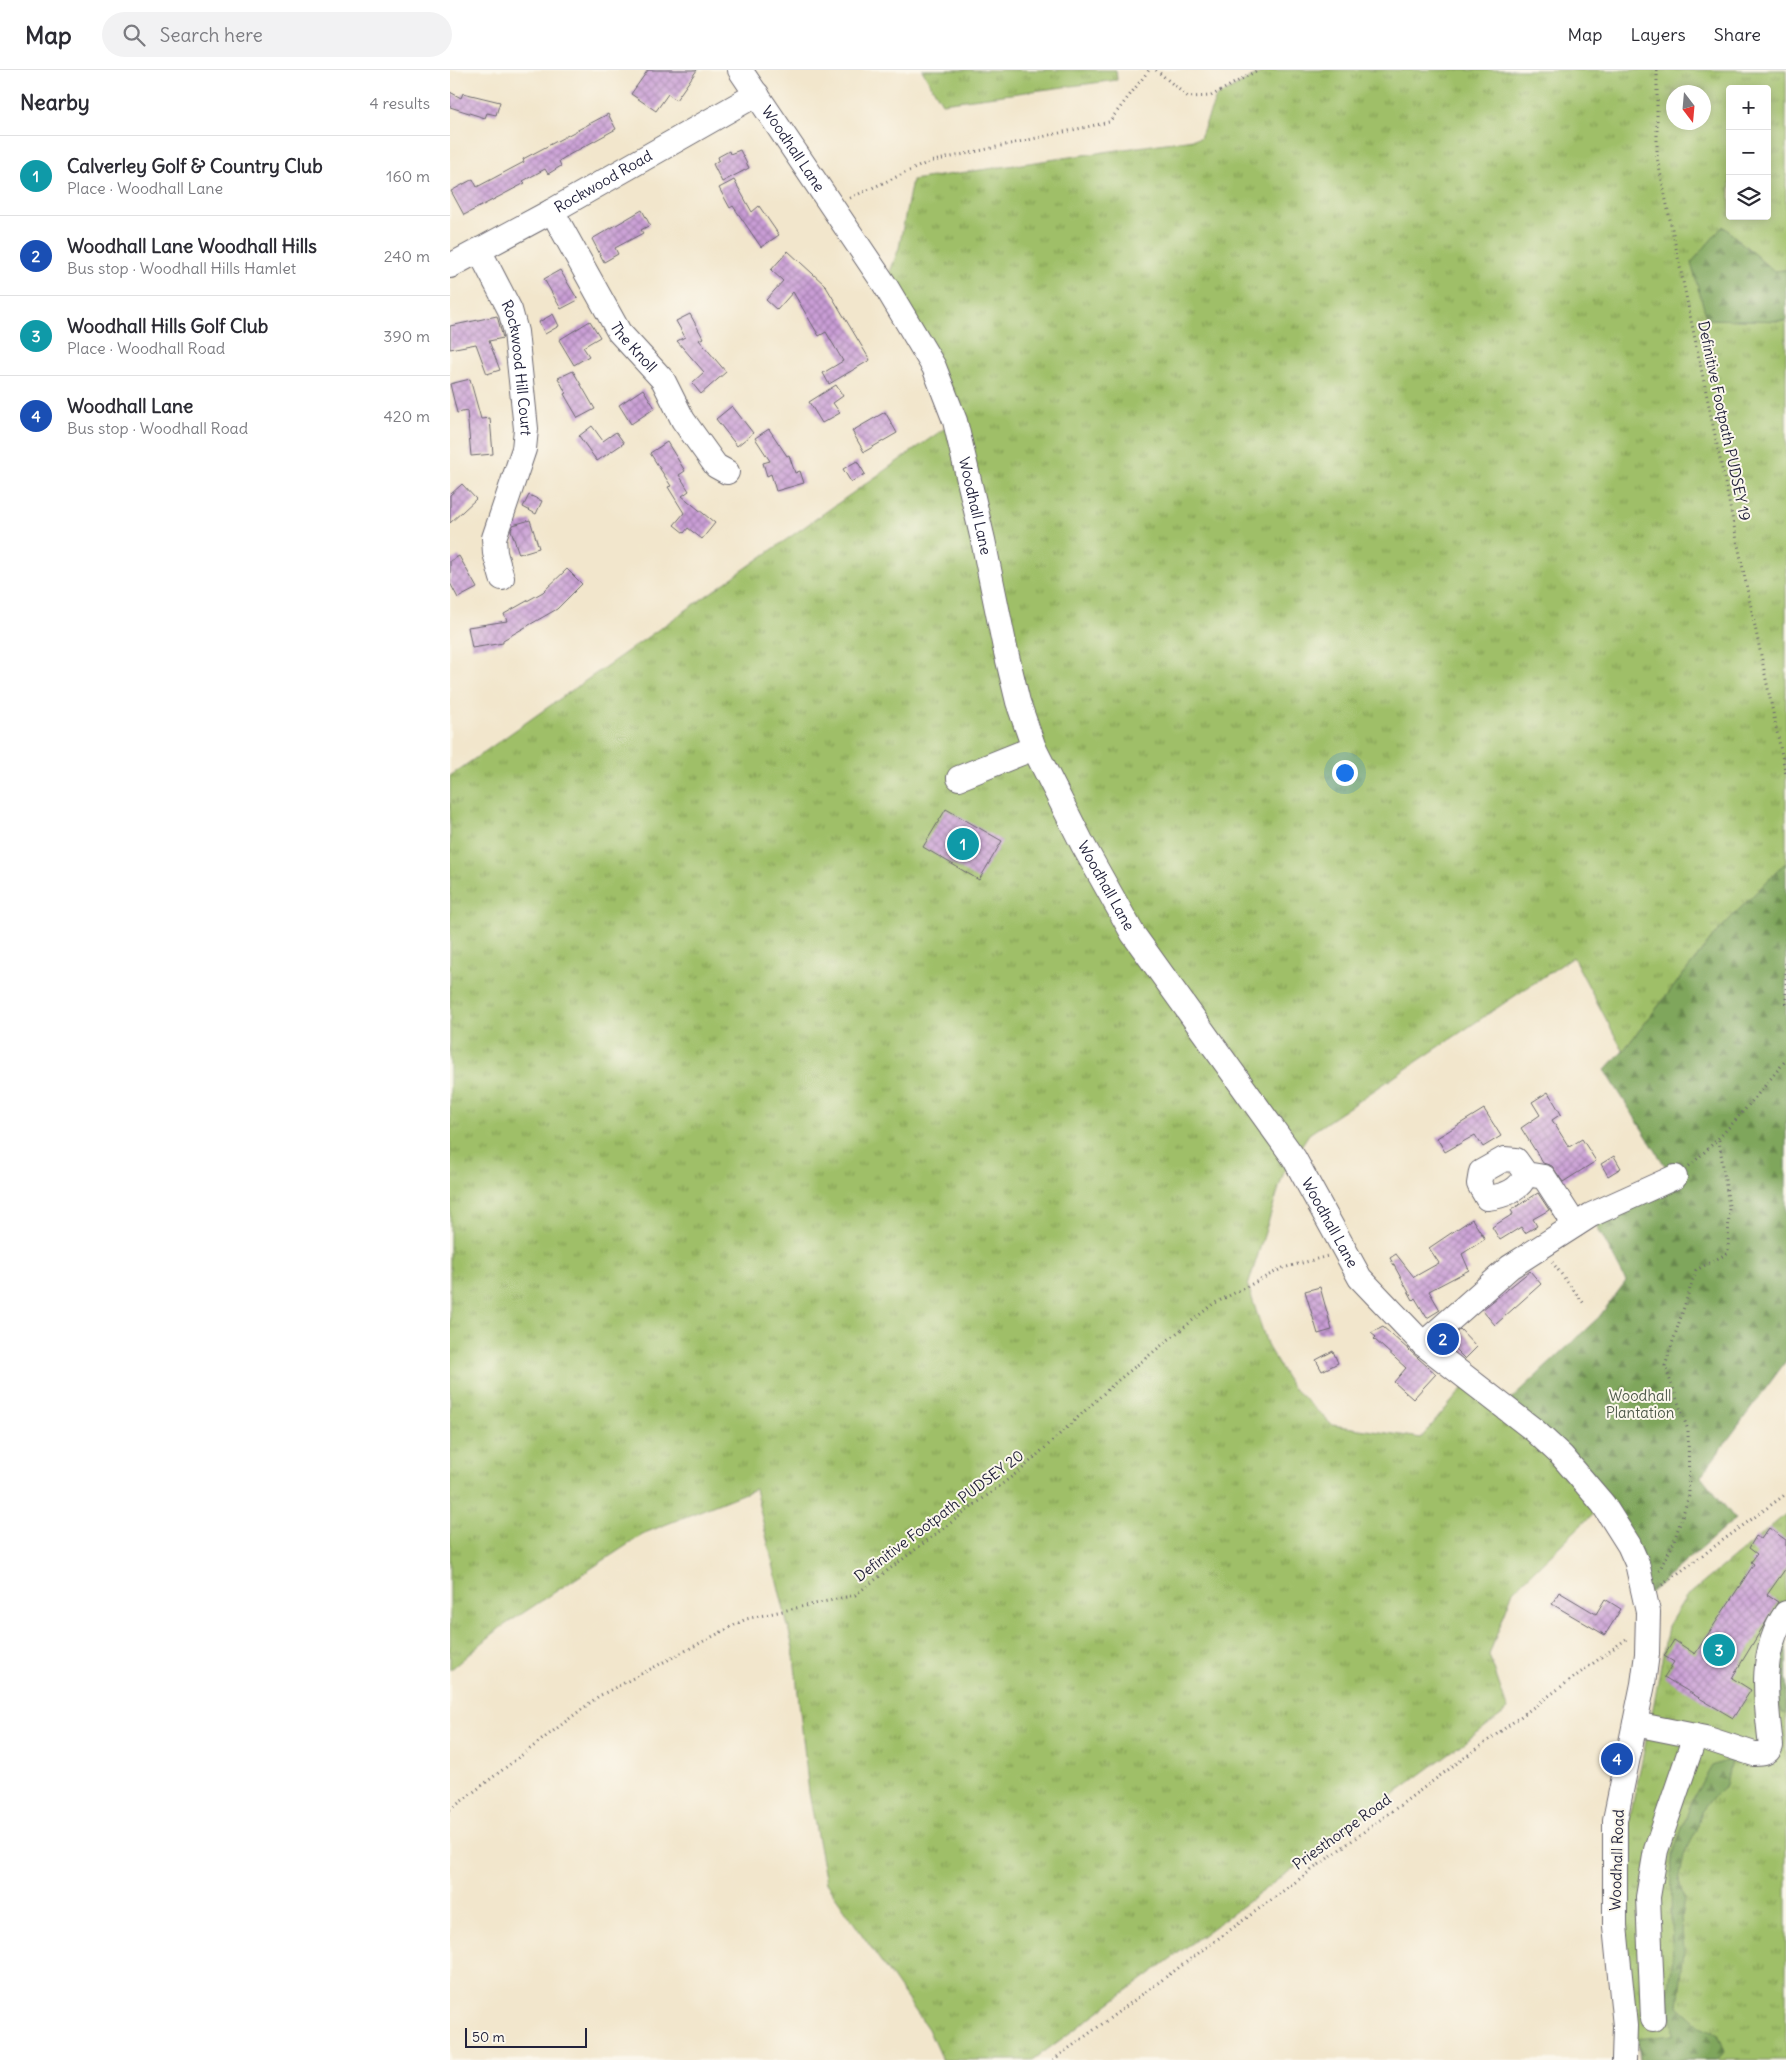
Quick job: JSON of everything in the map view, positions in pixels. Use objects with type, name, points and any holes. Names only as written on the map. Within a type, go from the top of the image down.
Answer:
[{"type":"street","name":"Woodhall Lane","points":[[740,70],[885,285],[934,368],[955,421],[984,540],[1005,648],[1018,702],[1034,748],[1083,845],[1133,934],[1294,1158],[1360,1278],[1423,1344],[1534,1430],[1562,1456],[1603,1504],[1654,1590]]},
{"type":"street","name":"Rockwood Road","points":[[450,266],[552,211],[756,94]]},
{"type":"street","name":"The Knoll","points":[[552,211],[619,332],[663,380],[683,420],[716,466],[721,471],[727,472]]},
{"type":"street","name":"Rockwood Hill Court","points":[[480,250],[510,310],[516,332],[526,430],[524,449],[494,538],[495,553],[502,578]]},
{"type":"street","points":[[959,778],[1034,748]]},
{"type":"street","points":[[1526,1174],[1544,1177],[1575,1225]]},
{"type":"street","points":[[1423,1344],[1510,1267],[1591,1215],[1676,1177]]},
{"type":"street","name":"Woodhall Road","points":[[1624,2060],[1625,2026],[1615,1926],[1615,1820],[1647,1654],[1648,1627],[1654,1590]]},
{"type":"street","points":[[1635,1724],[1695,1736],[1754,1754],[1762,1754],[1769,1751],[1771,1746],[1765,1685],[1766,1664],[1779,1624],[1786,1613]]},
{"type":"street","points":[[1653,2019],[1648,1897],[1656,1850],[1695,1736]]},
{"type":"path","points":[[832,207],[929,162],[1109,122],[1149,70]]},
{"type":"path","points":[[1156,70],[1188,97],[1211,96],[1258,70]]},
{"type":"path","name":"Definitive Footpath PUDSEY 19","points":[[1657,70],[1657,156],[1786,775]]},
{"type":"path","points":[[1786,915],[1786,1004]]},
{"type":"path","points":[[1676,1177],[1719,1140],[1752,1103],[1786,1060]]},
{"type":"path","points":[[1654,1590],[1658,1572],[1674,1544],[1689,1496],[1688,1430],[1665,1366],[1696,1270],[1728,1254],[1729,1206],[1719,1140]]},
{"type":"path","points":[[1540,1248],[1585,1305]]},
{"type":"path","name":"Definitive Footpath PUDSEY 20","points":[[450,1810],[456,1808],[599,1696],[746,1620],[855,1595],[1022,1469],[1116,1382],[1213,1304],[1283,1268],[1345,1250]]},
{"type":"path","points":[[1654,1590],[1786,1494]]},
{"type":"path","name":"Priesthorpe Road","points":[[1053,2060],[1625,1639],[1648,1627]]},
{"type":"green space","points":[[922,70],[1116,70],[1117,80],[942,103]]},
{"type":"green space","points":[[1266,70],[1786,70],[1786,270],[1773,271],[1723,226],[1707,319],[1786,321],[1786,864],[1716,933],[1623,1051],[1573,957],[1309,1134],[1284,1172],[1248,1286],[1268,1347],[1291,1386],[1332,1425],[1421,1438],[1469,1381],[1603,1504],[1513,1591],[1489,1655],[1508,1710],[1033,2060],[942,2060],[928,2029],[826,1883],[809,1793],[793,1648],[755,1489],[647,1532],[500,1628],[450,1670],[450,776],[955,421],[885,285],[899,248],[912,180],[1200,138],[1216,97]]},
{"type":"green space","points":[[1723,226],[1773,271],[1786,270],[1786,321],[1707,319],[1691,263]]},
{"type":"green space","name":"Woodhall Plantation","points":[[1786,864],[1786,1361],[1701,1476],[1735,1519],[1645,1597],[1629,1545],[1503,1407],[1599,1317],[1626,1281],[1591,1215],[1667,1169],[1605,1070],[1623,1051],[1716,933]]},
{"type":"green space","points":[[1786,1514],[1786,2060],[1639,2060],[1624,1941],[1625,1840],[1668,1626],[1685,1598]]},
{"type":"green space","points":[[1786,1652],[1786,1714],[1782,1713],[1777,1699],[1776,1675],[1782,1653]]},
{"type":"green space","points":[[1731,1759],[1726,1786],[1712,1798],[1701,1812],[1697,1830],[1684,1855],[1679,1881],[1684,1899],[1681,1918],[1684,1950],[1678,2006],[1700,2026],[1717,2033],[1724,2052],[1717,2060],[1639,2060],[1638,2039],[1673,2035],[1672,2016],[1667,1998],[1673,1960],[1671,1924],[1672,1855],[1694,1796],[1712,1766]]},
{"type":"building","points":[[648,70],[697,70],[676,100],[668,94],[656,111],[631,94]]},
{"type":"building","points":[[450,92],[461,98],[463,93],[500,102],[496,115],[487,113],[485,118],[450,107]]},
{"type":"building","points":[[608,114],[616,129],[559,161],[561,166],[548,174],[545,169],[523,181],[525,183],[464,215],[451,191],[473,179],[477,187],[524,162],[523,159]]},
{"type":"building","points":[[740,150],[749,168],[722,182],[713,164],[719,160],[718,157],[729,151],[730,154]]},
{"type":"building","points":[[734,180],[752,212],[759,206],[779,235],[761,247],[733,206],[730,208],[719,188]]},
{"type":"building","points":[[642,210],[650,225],[641,230],[643,233],[615,248],[618,254],[604,262],[592,239]]},
{"type":"building","points":[[788,251],[825,285],[870,360],[829,384],[823,373],[843,361],[826,332],[819,336],[793,292],[777,310],[766,300],[783,281],[771,270]]},
{"type":"building","points":[[560,270],[578,300],[561,309],[544,279]]},
{"type":"building","points":[[553,314],[559,326],[545,334],[539,322]]},
{"type":"building","points":[[690,314],[703,338],[699,340],[726,372],[701,394],[692,383],[704,372],[677,341],[685,337],[676,321]]},
{"type":"building","points":[[497,316],[503,338],[489,341],[500,370],[487,374],[476,344],[450,349],[450,326]]},
{"type":"building","points":[[590,321],[600,337],[583,347],[589,356],[574,365],[559,340]]},
{"type":"building","points":[[573,371],[595,409],[578,418],[564,394],[566,393],[558,378]]},
{"type":"building","points":[[470,379],[481,419],[490,418],[493,454],[471,456],[467,411],[457,413],[450,384]]},
{"type":"building","points":[[836,385],[843,396],[833,403],[840,413],[822,423],[809,402]]},
{"type":"building","points":[[643,389],[655,408],[631,424],[619,405]]},
{"type":"building","points":[[732,406],[753,433],[737,446],[716,419]]},
{"type":"building","points":[[885,412],[897,433],[864,452],[852,431]]},
{"type":"building","points":[[592,426],[603,441],[616,432],[624,443],[597,461],[579,436]]},
{"type":"building","points":[[769,429],[787,456],[789,455],[795,473],[800,471],[804,483],[776,491],[771,474],[767,476],[763,463],[770,461],[755,438]]},
{"type":"building","points":[[667,442],[685,471],[679,475],[689,491],[682,496],[715,523],[702,539],[688,528],[684,533],[674,525],[684,513],[668,487],[671,486],[650,453]]},
{"type":"building","points":[[857,461],[865,474],[851,482],[843,469]]},
{"type":"building","points":[[462,484],[476,499],[450,523],[450,495]]},
{"type":"building","points":[[529,495],[542,501],[536,514],[523,507]]},
{"type":"building","points":[[530,520],[539,548],[519,554],[511,530],[513,525]]},
{"type":"building","points":[[459,556],[477,588],[458,598],[450,583],[450,561]]},
{"type":"building","points":[[567,569],[582,584],[557,609],[503,640],[503,643],[472,648],[468,627],[507,621],[504,614],[543,592]]},
{"type":"building","points":[[946,809],[1002,841],[979,880],[923,847]]},
{"type":"building","points":[[1548,1092],[1561,1114],[1552,1120],[1569,1147],[1582,1139],[1596,1161],[1563,1182],[1552,1166],[1543,1163],[1521,1128],[1540,1115],[1532,1102]]},
{"type":"building","points":[[1484,1109],[1501,1136],[1483,1147],[1475,1135],[1445,1152],[1437,1138]]},
{"type":"building","points":[[1614,1156],[1621,1168],[1608,1176],[1601,1164]]},
{"type":"building","points":[[1538,1193],[1549,1210],[1533,1219],[1537,1226],[1525,1233],[1521,1227],[1500,1240],[1492,1227],[1513,1214],[1511,1210]]},
{"type":"building","points":[[1472,1219],[1485,1239],[1462,1254],[1469,1270],[1429,1291],[1440,1310],[1427,1318],[1415,1298],[1413,1300],[1390,1258],[1396,1254],[1414,1277],[1439,1263],[1429,1248]]},
{"type":"building","points":[[1530,1271],[1541,1284],[1495,1325],[1482,1310]]},
{"type":"building","points":[[1320,1287],[1332,1330],[1318,1334],[1305,1291]]},
{"type":"building","points":[[1383,1327],[1436,1374],[1413,1399],[1394,1382],[1406,1368],[1374,1339],[1376,1337],[1371,1333]]},
{"type":"building","points":[[1460,1329],[1477,1347],[1465,1359],[1447,1341]]},
{"type":"building","points":[[1333,1351],[1338,1363],[1322,1371],[1316,1360]]},
{"type":"building","points":[[1769,1528],[1786,1540],[1786,1568],[1767,1595],[1778,1602],[1732,1678],[1751,1690],[1733,1718],[1664,1677],[1674,1662],[1664,1656],[1674,1640],[1695,1654],[1754,1564],[1751,1562],[1757,1554],[1749,1548],[1756,1536],[1761,1539]]},
{"type":"building","points":[[1559,1592],[1596,1614],[1605,1599],[1621,1609],[1605,1635],[1552,1604]]},
{"type":"place","name":"Calverley Golf & Country Club","points":[[963,844]]},
{"type":"place","name":"Woodhall Lane Woodhall Hills","points":[[1443,1339]]},
{"type":"place","name":"Woodhall Hills Golf Club","points":[[1719,1650]]},
{"type":"place","name":"Woodhall Lane","points":[[1617,1759]]}]
